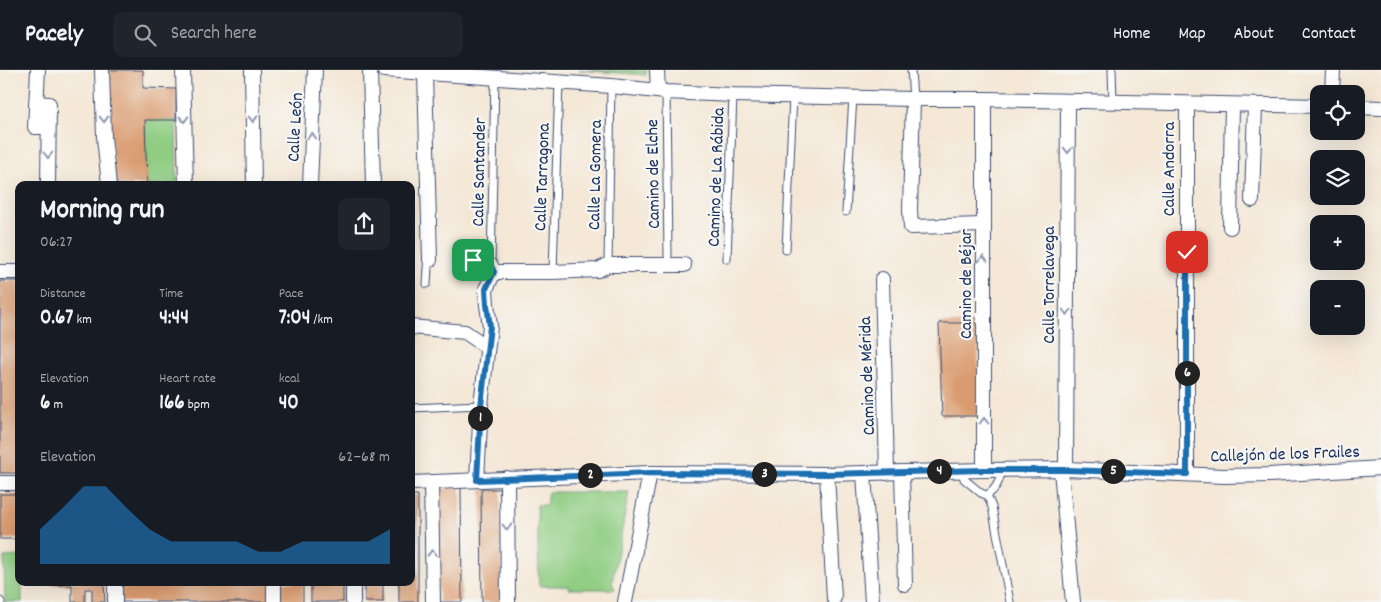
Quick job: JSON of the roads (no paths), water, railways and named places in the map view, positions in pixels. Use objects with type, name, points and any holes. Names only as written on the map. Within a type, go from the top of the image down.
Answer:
[{"type":"street","points":[[38,70],[36,104],[49,104],[48,181]]},
{"type":"street","points":[[102,70],[104,136],[109,181]]},
{"type":"street","points":[[183,70],[186,181]]},
{"type":"street","points":[[252,70],[254,181]]},
{"type":"street","name":"Calle León","points":[[310,181],[315,70]]},
{"type":"street","points":[[370,70],[373,181]]},
{"type":"street","points":[[384,70],[425,73],[441,72],[495,78],[526,75],[559,82],[662,92],[734,95],[1310,106]]},
{"type":"street","points":[[657,70],[662,92]]},
{"type":"street","points":[[1332,85],[1333,70]]},
{"type":"street","points":[[425,73],[430,260]]},
{"type":"street","points":[[913,99],[911,227],[983,225]]},
{"type":"street","name":"Camino de Béjar","points":[[984,99],[984,470]]},
{"type":"street","name":"Calle Torrelavega","points":[[1068,101],[1063,470],[1073,602]]},
{"type":"street","name":"Calle Andorra","points":[[1187,104],[1187,474]]},
{"type":"street","points":[[1230,227],[1232,105]]},
{"type":"street","points":[[1252,200],[1255,105]]},
{"type":"street","points":[[1365,107],[1381,108]]},
{"type":"street","points":[[473,260],[492,269],[553,272],[598,270],[608,265],[684,265]]},
{"type":"street","points":[[477,480],[481,406],[490,326],[486,289],[492,269]]},
{"type":"street","points":[[0,272],[15,272]]},
{"type":"street","name":"Camino de Mérida","points":[[882,279],[887,473]]},
{"type":"street","points":[[415,328],[465,332],[487,347]]},
{"type":"street","name":"Callejón de los Frailes","points":[[415,483],[650,473],[827,474],[984,470],[1063,470],[1269,476],[1381,468]]},
{"type":"street","points":[[902,472],[906,584]]},
{"type":"street","points":[[625,602],[650,473]]},
{"type":"street","points":[[864,473],[872,602]]},
{"type":"street","points":[[827,474],[834,598]]},
{"type":"street","points":[[507,478],[508,602]]},
{"type":"street","points":[[431,482],[433,602]]},
{"type":"street","points":[[0,483],[15,483]]},
{"type":"street","points":[[115,586],[115,602]]},
{"type":"street","points":[[274,586],[274,602]]},
{"type":"street","points":[[352,586],[353,602]]},
{"type":"lane","points":[[911,70],[913,99]]},
{"type":"lane","points":[[1112,70],[1113,102]]},
{"type":"lane","name":"Calle Santander","points":[[492,269],[495,78]]},
{"type":"lane","name":"Calle Tarragona","points":[[553,272],[559,82]]},
{"type":"lane","name":"Calle La Gomera","points":[[608,265],[611,86]]},
{"type":"lane","name":"Camino de Elche","points":[[662,92],[668,256]]},
{"type":"lane","name":"Camino de La Rábida","points":[[727,260],[734,95]]},
{"type":"lane","points":[[786,250],[793,96]]},
{"type":"lane","points":[[846,212],[853,97]]},
{"type":"lane","points":[[427,284],[430,260]]},
{"type":"lane","points":[[415,408],[481,406]]},
{"type":"lane","points":[[987,495],[992,492],[1001,478],[1001,470]]},
{"type":"lane","points":[[962,471],[964,479],[981,493],[987,495],[992,507],[1010,602]]}]
